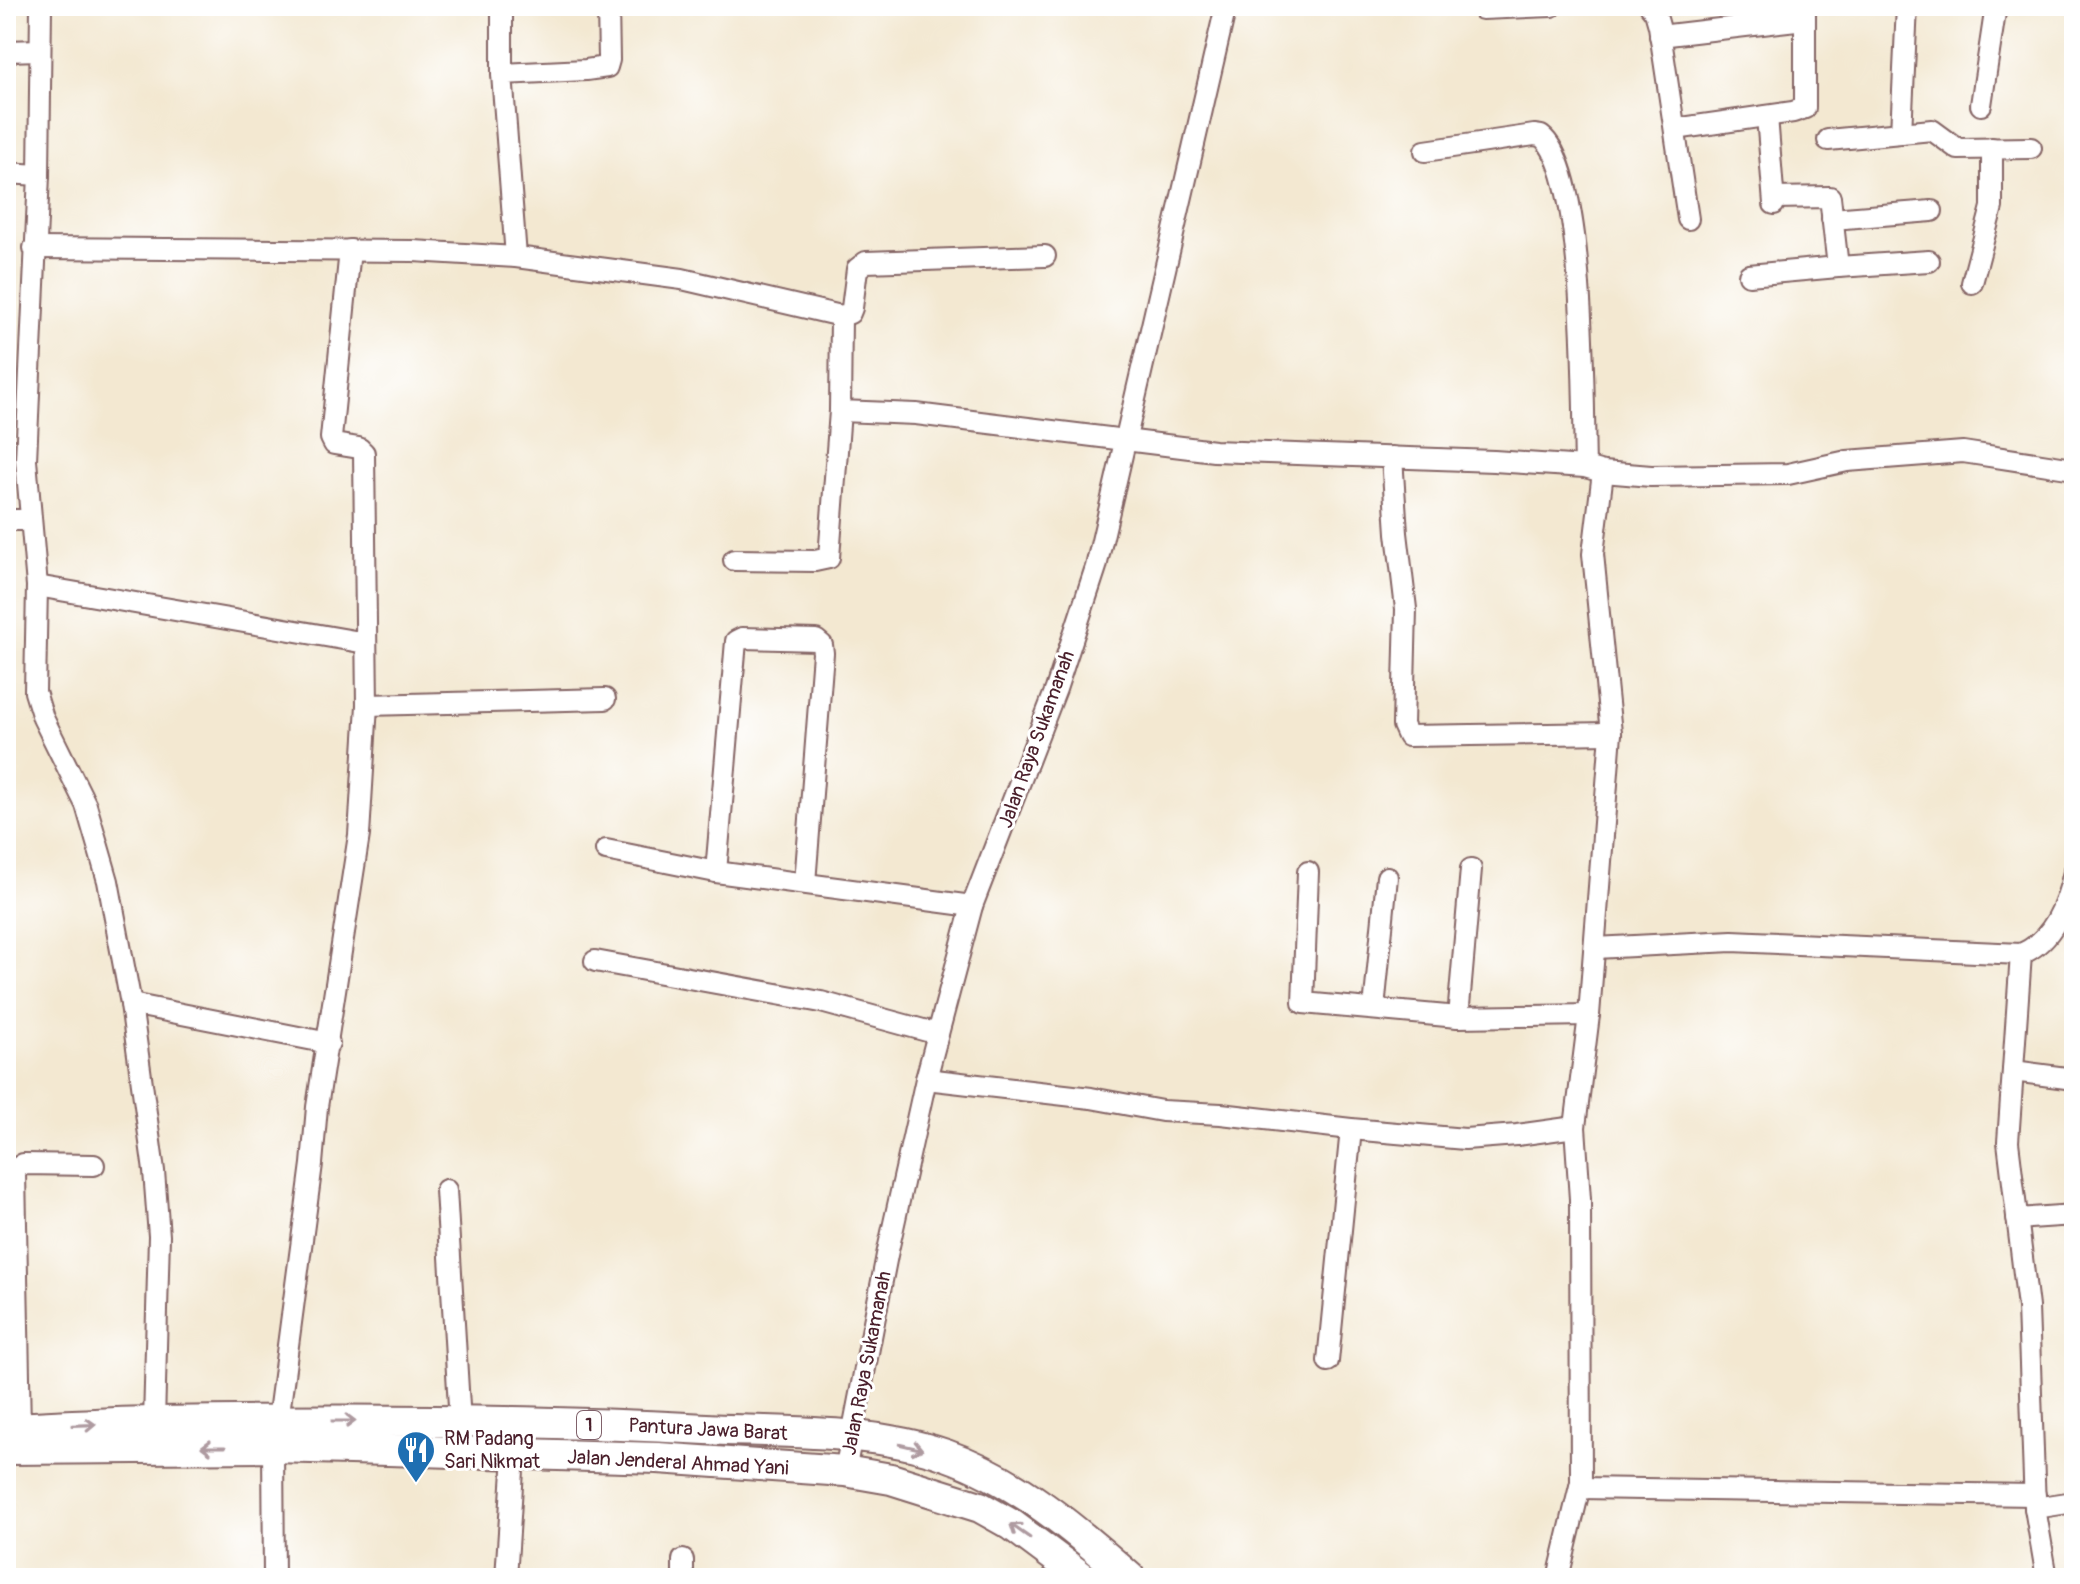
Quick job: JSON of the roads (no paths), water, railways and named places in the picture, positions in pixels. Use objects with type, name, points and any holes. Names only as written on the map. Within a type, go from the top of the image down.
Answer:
[{"type":"highway","name":"Pantura Jawa Barat","points":[[11,1435],[154,1422],[276,1434],[460,1423],[646,1425],[851,1437],[903,1444],[944,1455],[984,1471],[1042,1505],[1130,1578]]},
{"type":"highway","name":"Jalan Jenderal Ahmad Yani","points":[[11,1435],[276,1434],[514,1455],[658,1458],[845,1471],[891,1479],[980,1507],[1012,1525],[1083,1578]]},
{"type":"street","points":[[41,6],[39,175],[26,460],[37,586],[35,692],[43,718],[86,805],[108,881],[131,1004],[154,1171],[159,1236],[154,1422]]},
{"type":"street","points":[[502,6],[502,74],[516,257]]},
{"type":"street","points":[[502,74],[605,68],[609,60],[608,6]]},
{"type":"street","name":"Jalan Raya Sukamanah","points":[[845,1471],[887,1255],[926,1079],[972,906],[1019,788],[1096,567],[1226,6]]},
{"type":"street","points":[[1482,9],[1552,6]]},
{"type":"street","points":[[1650,6],[1655,12],[1660,36],[1688,219]]},
{"type":"street","points":[[1901,133],[1907,6]]},
{"type":"street","points":[[1981,105],[1996,6]]},
{"type":"street","points":[[1660,36],[1805,12],[1805,108],[1675,129]]},
{"type":"street","points":[[6,51],[40,50]]},
{"type":"street","points":[[1767,116],[1774,201],[1830,197],[1838,267]]},
{"type":"street","points":[[1828,140],[1932,130],[1958,149],[2031,148]]},
{"type":"street","points":[[1425,151],[1541,136],[1552,148],[1571,206],[1594,469],[1593,554],[1611,733],[1589,1015],[1575,1127],[1580,1199],[1580,1488],[1558,1578]]},
{"type":"street","points":[[1972,283],[1992,207],[1992,148]]},
{"type":"street","points":[[6,173],[39,175]]},
{"type":"street","points":[[1832,219],[1932,211]]},
{"type":"street","points":[[34,248],[413,251],[516,257],[682,279],[841,316],[850,313],[857,269],[866,262],[1045,256]]},
{"type":"street","points":[[274,1578],[276,1434],[317,1107],[359,835],[367,705],[364,451],[334,444],[331,438],[350,250]]},
{"type":"street","points":[[1749,275],[1929,261]]},
{"type":"street","points":[[734,560],[815,561],[829,558],[840,411],[841,316]]},
{"type":"street","points":[[840,411],[916,414],[1214,451],[1392,457],[1594,469],[1651,476],[1788,474],[1847,461],[1963,452],[2074,469]]},
{"type":"street","points":[[1392,457],[1406,609],[1403,725],[1408,736],[1611,733]]},
{"type":"street","points":[[6,520],[29,520]]},
{"type":"street","points":[[37,586],[366,643]]},
{"type":"street","points":[[716,872],[736,641],[742,638],[816,640],[822,645],[823,653],[805,883]]},
{"type":"street","points":[[367,705],[605,699]]},
{"type":"street","points":[[606,850],[716,872],[972,906]]},
{"type":"street","points":[[1458,1017],[1471,869]]},
{"type":"street","points":[[1308,872],[1303,1003],[1458,1017],[1589,1015]]},
{"type":"street","points":[[1595,948],[1732,941],[2021,954],[2034,949],[2064,909],[2074,872]]},
{"type":"street","points":[[1374,1009],[1387,877]]},
{"type":"street","points":[[2021,954],[2008,1142],[2028,1307],[2035,1501],[2047,1578]]},
{"type":"street","points":[[595,961],[821,1002],[938,1034]]},
{"type":"street","points":[[131,1004],[329,1043]]},
{"type":"street","points":[[2013,1071],[2074,1079]]},
{"type":"street","points":[[926,1079],[1091,1098],[1162,1111],[1221,1114],[1465,1139],[1575,1127]]},
{"type":"street","points":[[1328,1361],[1351,1129]]},
{"type":"street","points":[[11,1435],[15,1173],[23,1164],[94,1165]]},
{"type":"street","points":[[446,1190],[460,1423]]},
{"type":"street","points":[[2017,1219],[2074,1215]]},
{"type":"street","points":[[506,1578],[514,1455]]},
{"type":"street","points":[[1580,1488],[2074,1502]]},
{"type":"place","name":"RM Padang Sari Nikmat","points":[[416,1484]]}]
